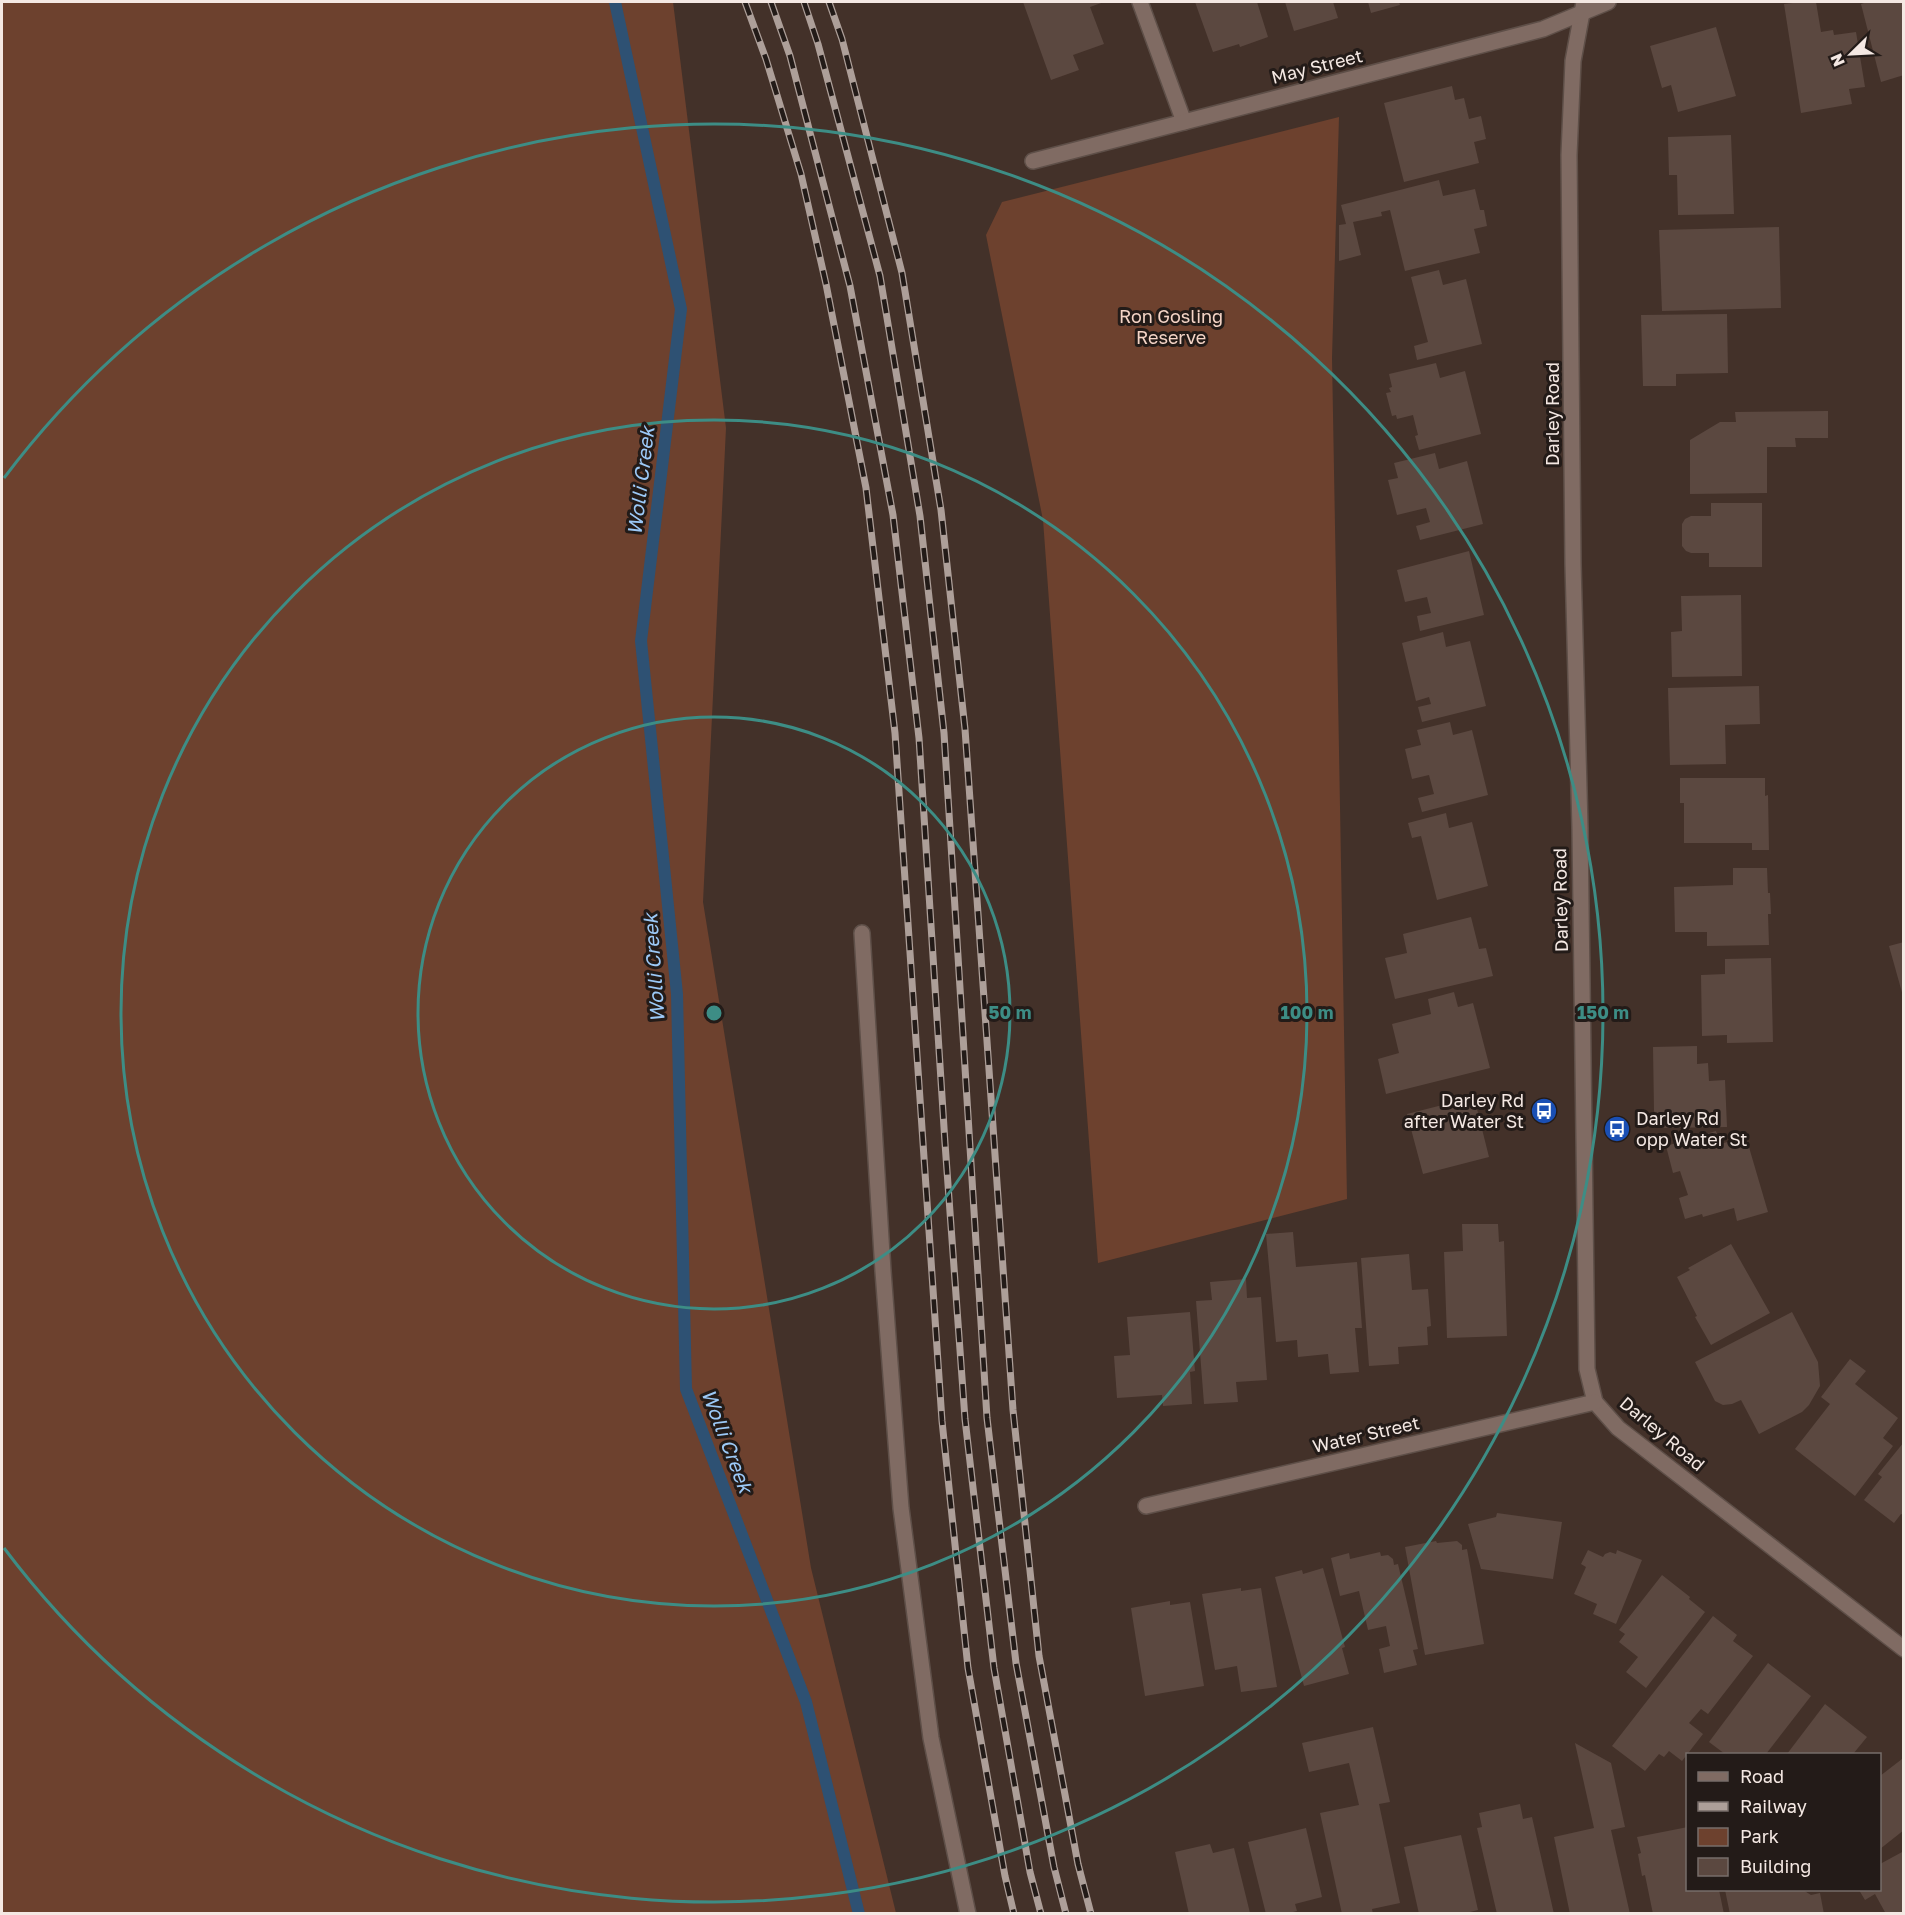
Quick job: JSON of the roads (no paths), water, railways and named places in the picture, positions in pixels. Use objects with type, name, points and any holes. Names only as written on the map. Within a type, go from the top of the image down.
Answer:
[{"type":"street","points":[[1140,2],[1184,122]]},
{"type":"street","name":"May Street","points":[[1033,161],[1544,29],[1583,7],[1608,2]]},
{"type":"street","name":"Darley Road","points":[[1583,7],[1573,61],[1569,155],[1573,564],[1580,828],[1587,1369],[1596,1402],[1618,1428],[1904,1648]]},
{"type":"street","points":[[862,933],[883,1271],[901,1508],[931,1738],[968,1914]]},
{"type":"street","name":"Water Street","points":[[1146,1506],[1596,1402]]},
{"type":"waterway","name":"Wolli Creek","points":[[615,2],[681,309],[641,641],[677,994],[686,1389],[806,1702],[859,1914]]},
{"type":"railway","points":[[745,2],[766,59],[801,174],[826,284],[866,488],[895,733],[942,1421],[968,1668],[1005,1876],[1014,1914]]},
{"type":"railway","points":[[771,2],[790,56],[850,286],[893,515],[919,738],[965,1419],[994,1668],[1030,1872],[1041,1914]]},
{"type":"railway","points":[[804,2],[818,44],[880,276],[920,516],[944,733],[987,1418],[1016,1663],[1054,1867],[1066,1914]]},
{"type":"railway","points":[[829,2],[842,39],[902,273],[941,510],[965,729],[1013,1410],[1039,1656],[1078,1864],[1091,1914]]},
{"type":"place","name":"Darley Rd after Water St","points":[[1544,1111]]},
{"type":"place","name":"Darley Rd opp Water St","points":[[1617,1129]]},
{"type":"park label","name":"Ron Gosling Reserve","points":[[1171,327]]}]
